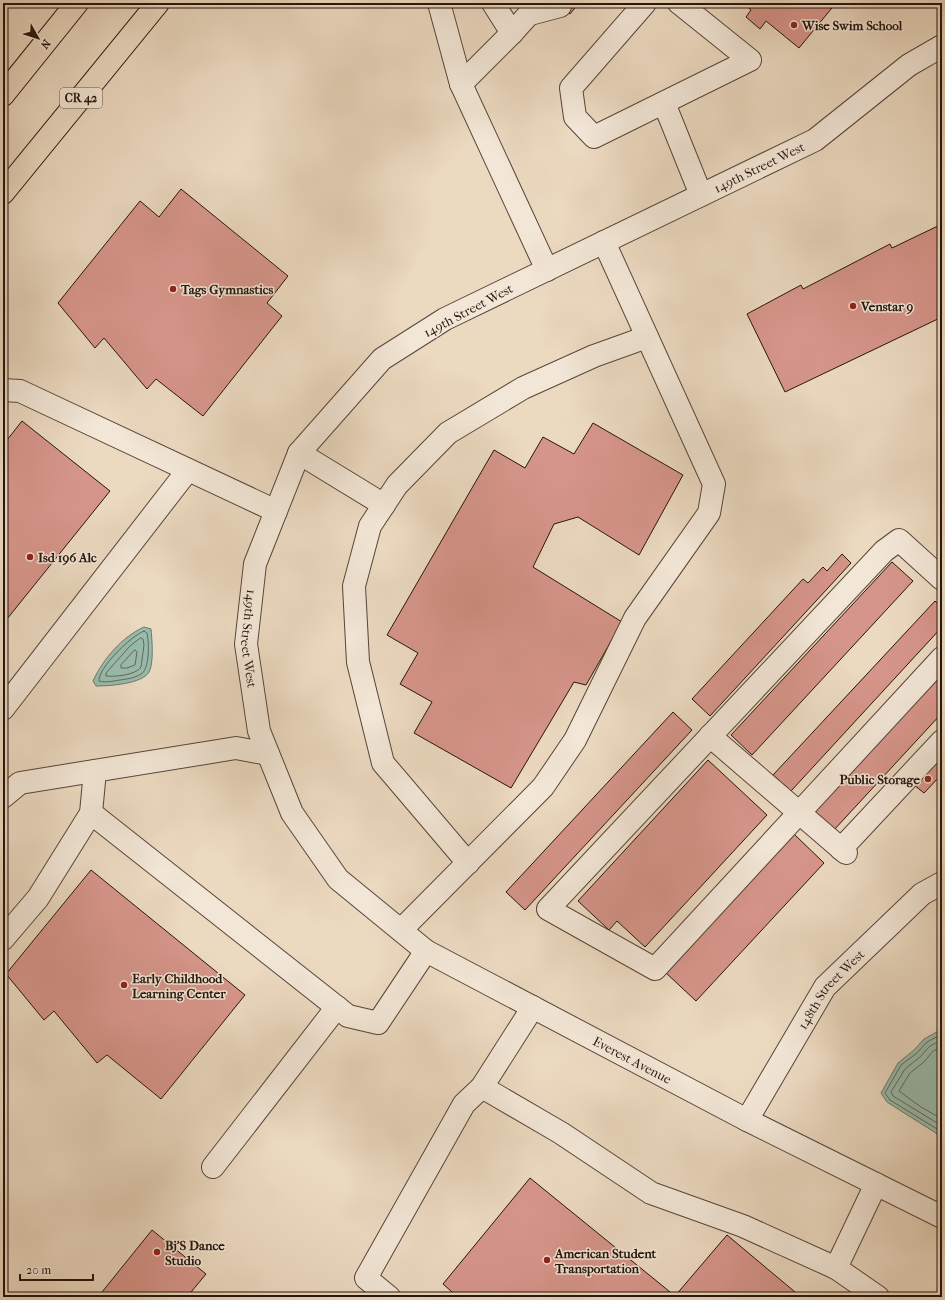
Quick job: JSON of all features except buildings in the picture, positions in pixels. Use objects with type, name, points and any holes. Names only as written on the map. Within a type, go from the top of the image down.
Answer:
[{"type":"highway","points":[[3,95],[77,3]]},
{"type":"highway","name":"CR 42","points":[[3,193],[158,3]]},
{"type":"street","points":[[439,3],[461,84],[546,270]]},
{"type":"street","points":[[493,3],[512,33]]},
{"type":"street","points":[[645,3],[571,88],[575,117],[594,137],[750,60],[679,3]]},
{"type":"street","points":[[461,84],[512,33],[533,7],[560,6]]},
{"type":"street","name":"149th Street West","points":[[338,879],[292,813],[268,754],[259,731],[246,644],[255,564],[299,453],[382,360],[445,319],[815,140],[909,65],[940,45]]},
{"type":"street","points":[[664,103],[701,195]]},
{"type":"street","points":[[401,930],[543,787],[575,740],[635,618],[709,513],[714,484],[604,242]]},
{"type":"street","points":[[468,863],[383,763],[358,662],[354,586],[370,526],[397,485],[448,433],[523,388],[594,356],[647,337]]},
{"type":"street","points":[[3,390],[20,391],[276,511]]},
{"type":"street","points":[[299,453],[384,505]]},
{"type":"street","points":[[3,709],[188,470]]},
{"type":"street","points":[[942,579],[899,540],[884,551],[548,909],[655,969],[798,812],[942,658]]},
{"type":"street","points":[[710,736],[843,851],[942,741]]},
{"type":"street","points":[[3,797],[20,783],[236,748],[268,754]]},
{"type":"street","points":[[3,939],[38,898],[91,812],[95,771]]},
{"type":"street","points":[[91,812],[348,1016],[378,1023],[426,951]]},
{"type":"street","name":"Everest Avenue","points":[[338,879],[426,951],[747,1120],[942,1217]]},
{"type":"street","name":"148th Street West","points":[[747,1120],[825,987],[922,894],[942,883]]},
{"type":"street","points":[[213,1167],[337,1007]]},
{"type":"street","points":[[390,1297],[366,1278],[464,1104],[482,1087],[533,1007]]},
{"type":"street","points":[[482,1087],[561,1133],[651,1193],[743,1226],[836,1268],[878,1297]]},
{"type":"street","points":[[836,1268],[876,1184]]},
{"type":"water","points":[[144,627],[151,629],[152,657],[149,672],[145,676],[133,682],[117,685],[96,686],[93,681],[108,657],[128,637]]},
{"type":"water","points":[[942,1029],[942,1137],[887,1102],[881,1093],[898,1063],[914,1050],[924,1039]]},
{"type":"place","name":"Wise Swim School","points":[[794,25]]},
{"type":"place","name":"Tags Gymnastics","points":[[173,289]]},
{"type":"place","name":"Venstar 9","points":[[853,306]]},
{"type":"place","name":"Isd 196 Alc","points":[[30,557]]},
{"type":"place","name":"Public Storage","points":[[928,779]]},
{"type":"place","name":"Early Childhood Learning Center","points":[[124,985]]},
{"type":"place","name":"Bj'S Dance Studio","points":[[157,1252]]},
{"type":"place","name":"American Student Transportation","points":[[547,1260]]}]
